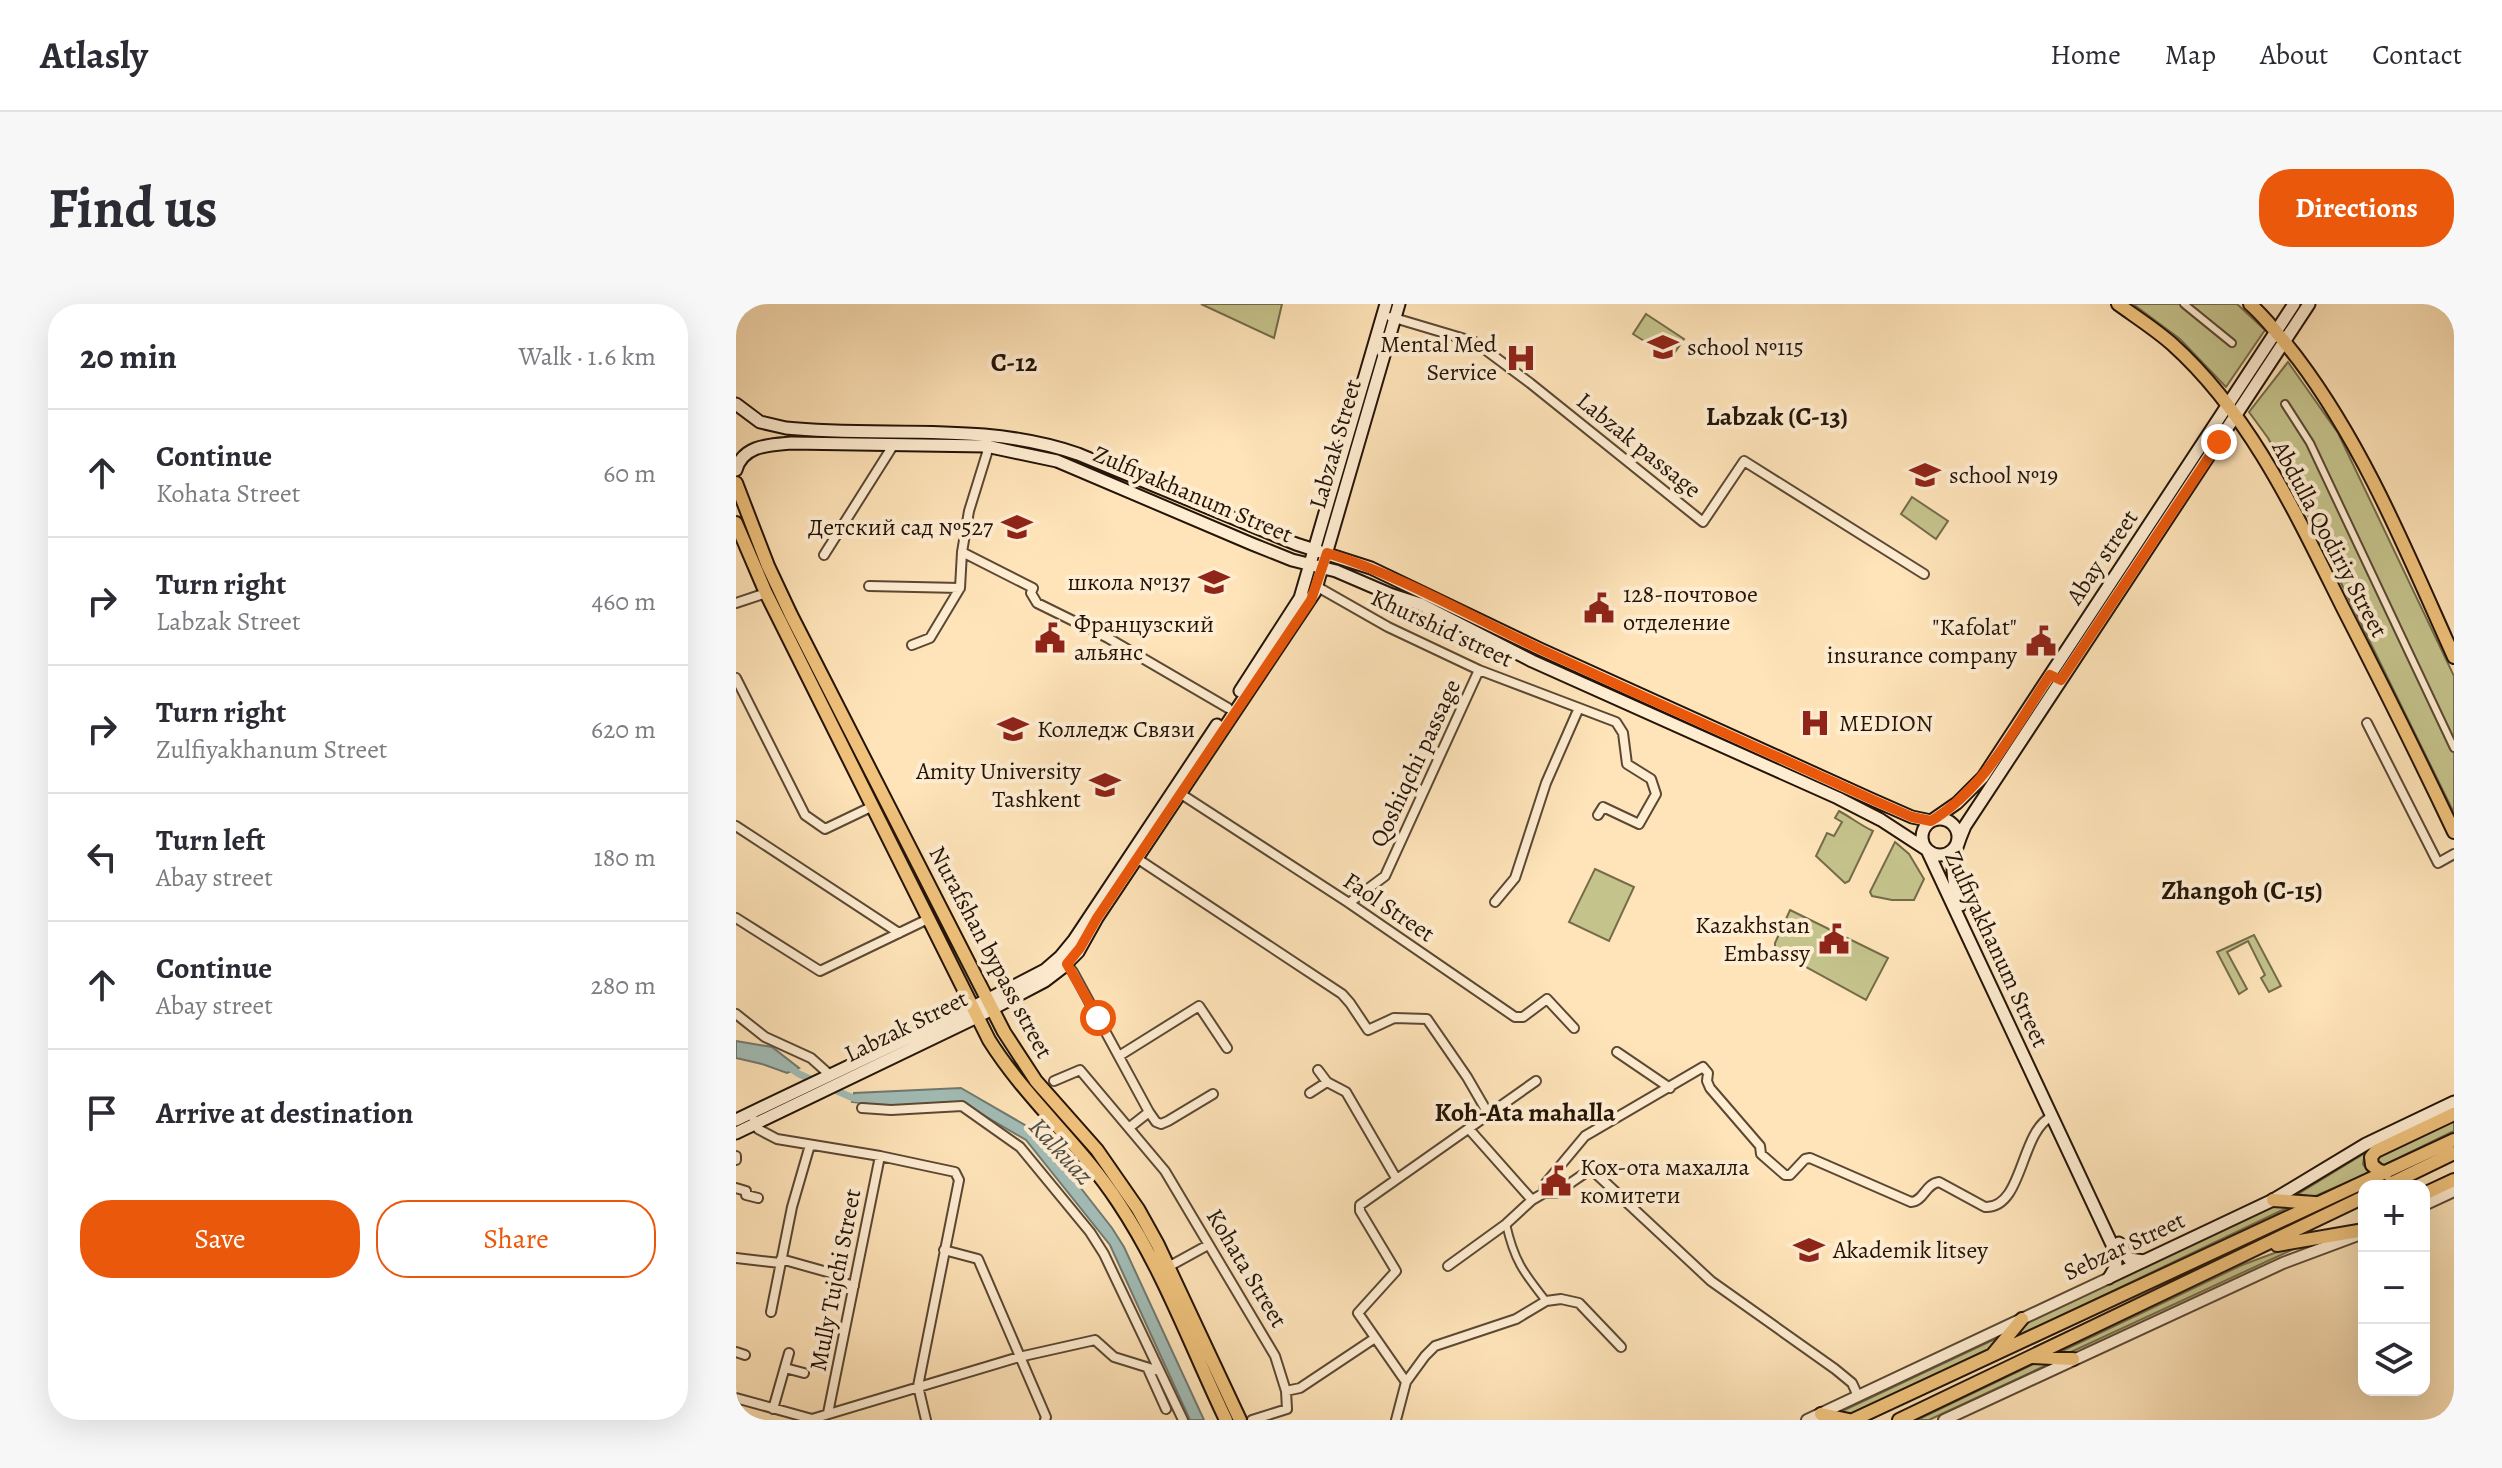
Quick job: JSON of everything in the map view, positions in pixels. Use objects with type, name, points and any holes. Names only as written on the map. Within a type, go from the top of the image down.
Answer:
[{"type":"main road","name":"Labzak Street","points":[[736,1120],[753,1118],[990,1004],[1045,981],[1080,948],[1138,859],[1228,708],[1300,598],[1316,566],[1388,312],[1399,304]]},
{"type":"main road","name":"Abdulla Qodiriy Street","points":[[2118,304],[2173,345],[2232,411],[2281,487],[2454,832]]},
{"type":"main road","points":[[2250,304],[2318,387],[2350,437],[2454,657]]},
{"type":"main road","name":"Abay street","points":[[2280,337],[2294,304]]},
{"type":"main road","name":"Abay street","points":[[1958,843],[2056,678],[2280,337],[2309,304]]},
{"type":"main road","name":"Labzak Street","points":[[1321,551],[1333,531],[1388,312]]},
{"type":"main road","name":"Zulfiyakhanum Street","points":[[736,404],[755,419],[775,426],[820,430],[897,430],[1041,443],[1085,456],[1296,544],[1360,564],[1857,793],[1912,817],[1931,821]]},
{"type":"main road","points":[[894,444],[897,430]]},
{"type":"main road","name":"Zulfiyakhanum Street","points":[[736,470],[746,454],[772,445],[986,440],[1079,470],[1252,544],[1420,604],[1532,661],[1881,820],[1927,850],[2115,1251],[2116,1266],[2109,1278]]},
{"type":"main road","points":[[1038,456],[1041,443]]},
{"type":"main road","points":[[1079,470],[1085,456]]},
{"type":"main road","name":"Nurafshan bypass street","points":[[736,483],[765,575],[766,593],[975,1012],[1003,1062],[1091,1143],[1119,1179],[1147,1225],[1240,1420]]},
{"type":"main road","name":"Nurafshan bypass street","points":[[736,523],[1022,1061],[1136,1231],[1226,1420]]},
{"type":"main road","points":[[1333,531],[1341,553],[1360,564]]},
{"type":"main road","name":"Labzak Street","points":[[1064,960],[1074,940],[1311,600],[1316,586],[1316,566]]},
{"type":"main road","name":"Abay street","points":[[1931,821],[1957,803],[1983,777],[2056,678]]},
{"type":"main road","points":[[879,823],[889,825],[894,816]]},
{"type":"main road","points":[[1943,819],[1958,831],[1958,843],[1950,853],[1938,856],[1927,850],[1922,835],[1931,821],[1943,819]]},
{"type":"main road","name":"Zulfiyakhanum Street","points":[[1958,843],[1953,858],[1954,885],[1978,945],[2121,1248],[2129,1259],[2144,1261]]},
{"type":"main road","name":"Labzak Street","points":[[736,1133],[753,1118],[810,1084],[829,1082]]},
{"type":"main road","name":"Sebzar Street","points":[[2109,1278],[2273,1200],[2366,1144],[2454,1102]]},
{"type":"main road","points":[[2387,1180],[2372,1165],[2371,1157],[2376,1151],[2454,1114]]},
{"type":"main road","name":"Sebzar Street","points":[[2393,1180],[2436,1156],[2454,1140]]},
{"type":"main road","name":"Sebzar Street","points":[[2436,1156],[2454,1153]]},
{"type":"main road","points":[[2430,1191],[2454,1180]]},
{"type":"main road","name":"Sebzar Street","points":[[1851,1420],[2318,1203],[2358,1191]]},
{"type":"main road","points":[[2273,1200],[2318,1203]]},
{"type":"main road","points":[[1899,1420],[2358,1200]]},
{"type":"main road","points":[[2262,1248],[2358,1232]]},
{"type":"main road","points":[[1991,1356],[2022,1319]]},
{"type":"main road","points":[[2029,1357],[2073,1359]]},
{"type":"main road","points":[[1932,1383],[1941,1400]]},
{"type":"main road","points":[[1821,1414],[1851,1420]]},
{"type":"street","points":[[2184,304],[2232,343]]},
{"type":"street","name":"Labzak passage","points":[[1388,312],[1475,342],[1703,522],[1744,461],[1924,574]]},
{"type":"street","points":[[2285,404],[2310,443],[2454,748]]},
{"type":"street","points":[[912,645],[930,638],[960,588],[969,511],[987,453],[986,440]]},
{"type":"street","points":[[824,555],[894,444]]},
{"type":"street","points":[[962,552],[1033,588],[1031,593],[1037,603],[1108,638],[1228,708]]},
{"type":"street","points":[[869,586],[960,588]]},
{"type":"street","name":"Khurshid street","points":[[1316,586],[1388,627],[1479,670],[1578,710],[1609,719],[1619,726],[1625,740],[1627,764],[1651,779],[1656,794],[1639,824],[1603,807],[1598,815]]},
{"type":"street","points":[[736,591],[738,602],[766,593]]},
{"type":"street","name":"Qoshiqchi passage","points":[[1349,903],[1385,876],[1479,670]]},
{"type":"street","points":[[736,678],[805,815],[825,829],[871,807]]},
{"type":"street","points":[[1495,902],[1515,878],[1546,783],[1578,710]]},
{"type":"street","points":[[2367,723],[2438,863],[2454,854]]},
{"type":"street","name":"Faol Street","points":[[1178,792],[1349,903],[1515,1017],[1523,1017],[1547,999],[1574,1028]]},
{"type":"street","points":[[736,826],[899,933]]},
{"type":"street","points":[[1138,859],[1342,994],[1368,1030],[1394,1018],[1427,1019],[1489,1115]]},
{"type":"street","points":[[736,918],[820,971],[928,919]]},
{"type":"street","points":[[1064,960],[1156,1122],[1161,1124],[1213,1094]]},
{"type":"street","points":[[1119,1056],[1199,1006],[1227,1048]]},
{"type":"street","points":[[736,1014],[765,1037],[811,1058],[829,1082]]},
{"type":"street","points":[[1617,1052],[1670,1088]]},
{"type":"street","points":[[1544,1193],[1545,1184],[1585,1136],[1700,1068],[1705,1068],[1710,1088],[1760,1146],[1761,1154],[1785,1175],[1790,1175],[1805,1159],[1810,1158],[1911,1202],[1919,1200],[1930,1185],[1939,1182],[1985,1207],[2002,1203],[2013,1186],[2040,1125],[2051,1117]]},
{"type":"street","name":"Kohata Street","points":[[1054,1081],[1080,1070],[1165,1171],[1275,1356],[1286,1391]]},
{"type":"street","points":[[1318,1070],[1327,1082],[1346,1092],[1396,1178]]},
{"type":"street","points":[[1406,1382],[1358,1313],[1394,1276],[1396,1269],[1359,1207],[1536,1081]]},
{"type":"street","points":[[1310,1093],[1327,1082]]},
{"type":"street","points":[[862,1108],[891,1110],[958,1105],[1017,1144],[1080,1219],[1104,1254],[1183,1420]]},
{"type":"street","points":[[1130,1127],[1149,1112]]},
{"type":"street","points":[[753,1118],[758,1129],[767,1136],[955,1172],[959,1180],[918,1386],[926,1420]]},
{"type":"street","points":[[1469,1129],[1532,1200]]},
{"type":"street","points":[[771,1312],[792,1207],[810,1145]]},
{"type":"street","name":"Mully Tujchi Street","points":[[828,1413],[880,1156]]},
{"type":"street","points":[[1448,1266],[1506,1224],[1532,1200],[1544,1193],[1556,1193],[1591,1169],[1711,1281],[1835,1369],[1852,1383],[1858,1396]]},
{"type":"street","points":[[736,1188],[758,1198]]},
{"type":"street","points":[[2430,1202],[2454,1191]]},
{"type":"street","points":[[1506,1224],[1512,1252],[1546,1301]]},
{"type":"street","points":[[1944,1420],[1966,1416],[2073,1359],[2283,1263],[2358,1233]]},
{"type":"street","points":[[1168,1267],[1208,1245]]},
{"type":"street","points":[[944,1250],[978,1259],[1045,1420]]},
{"type":"street","points":[[736,1258],[780,1261],[838,1275],[841,1282],[854,1286]]},
{"type":"street","name":"Sebzar Street","points":[[1807,1420],[2109,1278]]},
{"type":"street","points":[[1396,1420],[1406,1382],[1435,1346],[1516,1319],[1546,1301],[1561,1299],[1579,1303],[1621,1347]]},
{"type":"street","points":[[1252,1420],[1287,1409],[1286,1391],[1300,1388],[1375,1338]]},
{"type":"street","points":[[736,1398],[808,1419],[1019,1357],[1095,1340],[1114,1357],[1159,1371]]},
{"type":"street","points":[[773,1409],[789,1353]]},
{"type":"street","points":[[785,1368],[804,1373]]},
{"type":"street","points":[[1148,1369],[1166,1409]]},
{"type":"shaded area","points":[[1201,304],[1282,304],[1274,338]]},
{"type":"shaded area","points":[[2133,304],[2237,304],[2265,330],[2226,387],[2180,339]]},
{"type":"shaded area","points":[[1646,314],[1684,339],[1671,358],[1633,334]]},
{"type":"shaded area","points":[[2288,362],[2338,433],[2454,676],[2454,813],[2284,467],[2249,412]]},
{"type":"shaded area","points":[[1912,497],[1948,521],[1936,539],[1901,514]]},
{"type":"shaded area","points":[[1839,811],[1873,831],[1849,881],[1845,883],[1816,856],[1827,833],[1834,836],[1842,822],[1835,818]]},
{"type":"shaded area","points":[[1895,842],[1909,854],[1924,879],[1914,900],[1892,900],[1872,896],[1870,892]]},
{"type":"shaded area","points":[[1595,869],[1634,887],[1609,941],[1569,922]]},
{"type":"shaded area","points":[[1790,910],[1888,958],[1866,1000],[1775,950],[1775,943]]},
{"type":"shaded area","points":[[2254,935],[2281,986],[2269,992],[2261,978],[2265,975],[2248,941],[2227,952],[2247,989],[2239,994],[2217,952]]},
{"type":"shaded area","points":[[2454,1118],[2454,1131],[2382,1166],[2376,1164],[2374,1158]]},
{"type":"shaded area","points":[[2365,1153],[2363,1164],[2369,1173],[2313,1197],[2298,1194]]},
{"type":"shaded area","points":[[2280,1204],[2295,1204],[2010,1340],[2021,1325]]},
{"type":"shaded area","points":[[2296,1245],[2298,1247],[2071,1352],[2060,1352],[2242,1265]]},
{"type":"shaded area","points":[[1997,1338],[1999,1341],[1987,1350],[1849,1416],[1838,1413]]},
{"type":"shaded area","points":[[2034,1364],[2049,1364],[1929,1420],[1917,1420]]},
{"type":"water","points":[[736,1041],[772,1047],[799,1068],[787,1073],[736,1058]]},
{"type":"water","points":[[961,1088],[1037,1132],[1112,1228],[1124,1247],[1204,1420],[1190,1420],[1110,1245],[1026,1140],[961,1102],[886,1106],[852,1102],[854,1093]]},
{"type":"waterway","name":"Kalkuaz","points":[[786,1065],[817,1082]]},
{"type":"waterway","name":"Kalkuaz","points":[[828,1087],[861,1099]]},
{"type":"place","name":"school №115","points":[[1663,347]]},
{"type":"place","name":"Mental Med Service","points":[[1521,358]]},
{"type":"place","name":"school №19","points":[[1925,475]]},
{"type":"place","name":"Детский сад №527","points":[[1017,527]]},
{"type":"place","name":"школа №137","points":[[1214,582]]},
{"type":"place","name":"128-почтовое отделение","points":[[1599,608]]},
{"type":"place","name":"Французский альянс","points":[[1050,638]]},
{"type":"place","name":"\"Kafolat\" insurance company","points":[[2041,641]]},
{"type":"place","name":"MEDION","points":[[1815,723]]},
{"type":"place","name":"Колледж Связи","points":[[1013,729]]},
{"type":"place","name":"Amity University Tashkent","points":[[1105,785]]},
{"type":"place","name":"Kazakhstan Embassy","points":[[1834,939]]},
{"type":"place","name":"Кох-ота махалла комитети","points":[[1556,1181]]},
{"type":"place","name":"Akademik litsey","points":[[1809,1250]]},
{"type":"district","name":"C-12","points":[[1014,362]]},
{"type":"district","name":"Labzak (C-13)","points":[[1777,416]]},
{"type":"district","name":"Zhangoh (C-15)","points":[[2242,890]]},
{"type":"district","name":"Koh-Ata mahalla","points":[[1525,1112]]},
{"type":"route","points":[[1098,1018],[1067,964],[1311,600],[1327,553],[1420,590],[1540,649],[1873,800],[1912,817],[1931,821],[1957,803],[1983,777],[2050,675],[2061,680],[2219,442]]}]
